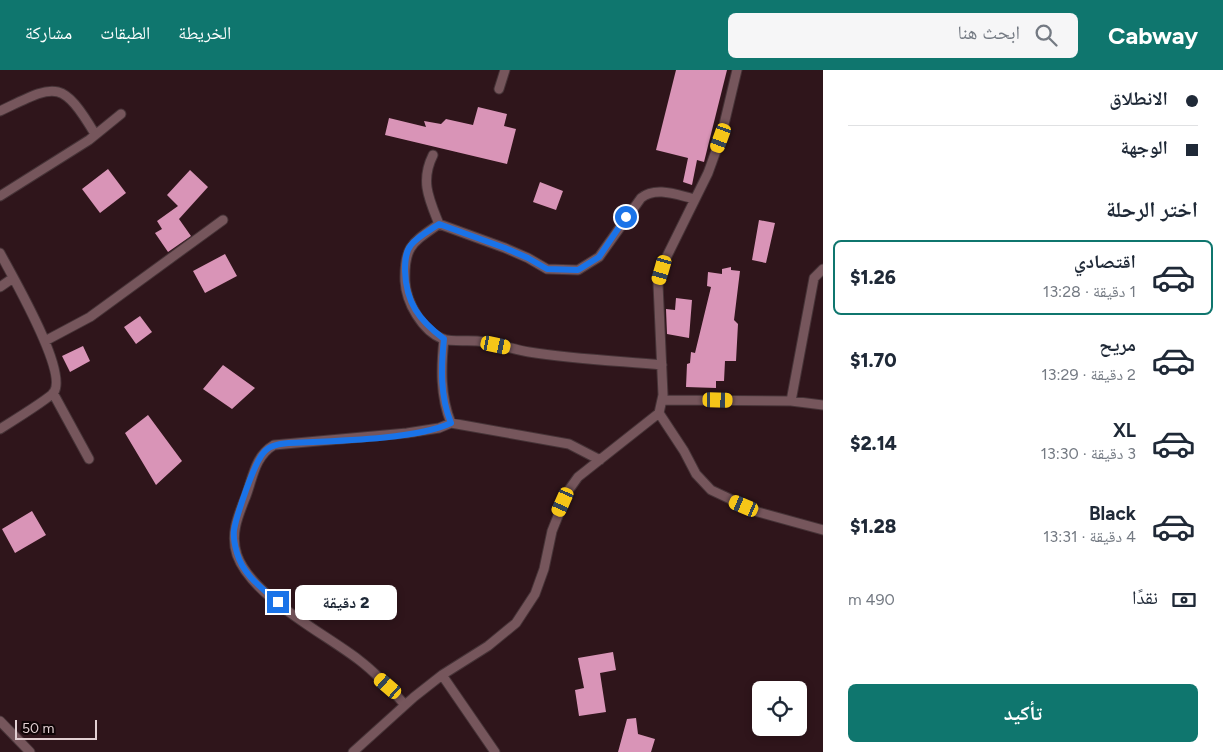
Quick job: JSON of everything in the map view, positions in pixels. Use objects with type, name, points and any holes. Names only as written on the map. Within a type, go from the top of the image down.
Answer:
[{"type":"street","points":[[499,89],[504,70]]},
{"type":"street","points":[[353,752],[405,705],[442,675],[488,646],[516,623],[535,594],[544,569],[552,531],[568,491],[578,477],[659,413],[663,400],[658,284],[667,256],[708,173],[721,138],[737,70]]},
{"type":"street","points":[[0,111],[51,90],[61,92],[72,100],[96,134]]},
{"type":"street","points":[[0,196],[96,134],[120,114]]},
{"type":"street","points":[[432,155],[426,168],[426,180],[428,196],[439,224],[505,248],[547,269],[578,270],[599,257],[641,198],[648,192],[656,191],[695,199]]},
{"type":"street","points":[[45,341],[90,317],[223,220]]},
{"type":"street","points":[[439,224],[410,245],[407,253],[406,285],[409,300],[415,312],[427,326],[444,339],[477,341],[529,352],[570,357],[662,365]]},
{"type":"street","points":[[0,253],[45,341],[58,381],[53,393],[0,429]]},
{"type":"street","points":[[791,401],[814,278],[823,269]]},
{"type":"street","points":[[0,287],[13,278]]},
{"type":"street","points":[[444,339],[441,369],[445,405],[451,423]]},
{"type":"street","points":[[53,393],[89,459]]},
{"type":"street","points":[[663,400],[791,401],[823,405]]},
{"type":"street","points":[[659,413],[684,451],[696,474],[711,490],[758,512],[822,527]]},
{"type":"street","points":[[405,705],[360,661],[291,614],[245,571],[237,554],[234,530],[256,463],[265,450],[274,445],[407,433],[439,428],[451,423],[569,444],[600,460]]},
{"type":"street","points":[[442,675],[495,752]]},
{"type":"street","points":[[0,721],[30,752]]},
{"type":"building","points":[[676,70],[727,70],[704,162],[697,160],[692,185],[683,182],[688,158],[656,150]]},
{"type":"building","points":[[478,107],[507,114],[504,126],[516,129],[507,164],[385,135],[389,118],[426,127],[424,121],[441,124],[446,119],[473,125]]},
{"type":"building","points":[[108,169],[126,193],[100,213],[82,189]]},
{"type":"building","points":[[190,170],[208,187],[179,219],[191,236],[168,252],[155,233],[162,229],[157,221],[178,206],[167,195]]},
{"type":"building","points":[[540,182],[563,191],[556,210],[533,202]]},
{"type":"building","points":[[759,220],[775,223],[766,263],[752,260]]},
{"type":"building","points":[[225,254],[237,276],[205,293],[193,271]]},
{"type":"building","points":[[731,267],[731,270],[740,271],[734,320],[738,324],[736,361],[725,361],[724,381],[716,381],[716,388],[686,387],[687,364],[690,363],[691,352],[695,353],[711,287],[707,286],[708,272],[722,274],[722,269]]},
{"type":"building","points":[[676,298],[692,300],[689,338],[667,334],[666,309],[675,310]]},
{"type":"building","points":[[140,316],[152,332],[136,344],[124,327]]},
{"type":"building","points":[[83,346],[90,361],[70,372],[62,356]]},
{"type":"building","points":[[223,365],[255,388],[232,409],[203,389]]},
{"type":"building","points":[[148,415],[182,461],[156,485],[125,433]]},
{"type":"building","points":[[32,511],[46,535],[15,553],[2,529]]},
{"type":"building","points":[[613,652],[616,670],[600,673],[606,712],[579,716],[575,690],[584,688],[578,658]]},
{"type":"building","points":[[636,718],[638,734],[655,739],[651,752],[618,752],[627,719]]},
{"type":"route","points":[[278,602],[245,571],[237,554],[234,538],[234,530],[256,463],[265,450],[274,445],[376,437],[439,428],[451,423],[445,405],[441,369],[444,339],[427,326],[415,312],[409,300],[405,268],[410,245],[439,224],[487,240],[528,258],[547,269],[578,270],[599,257],[626,217]]}]
